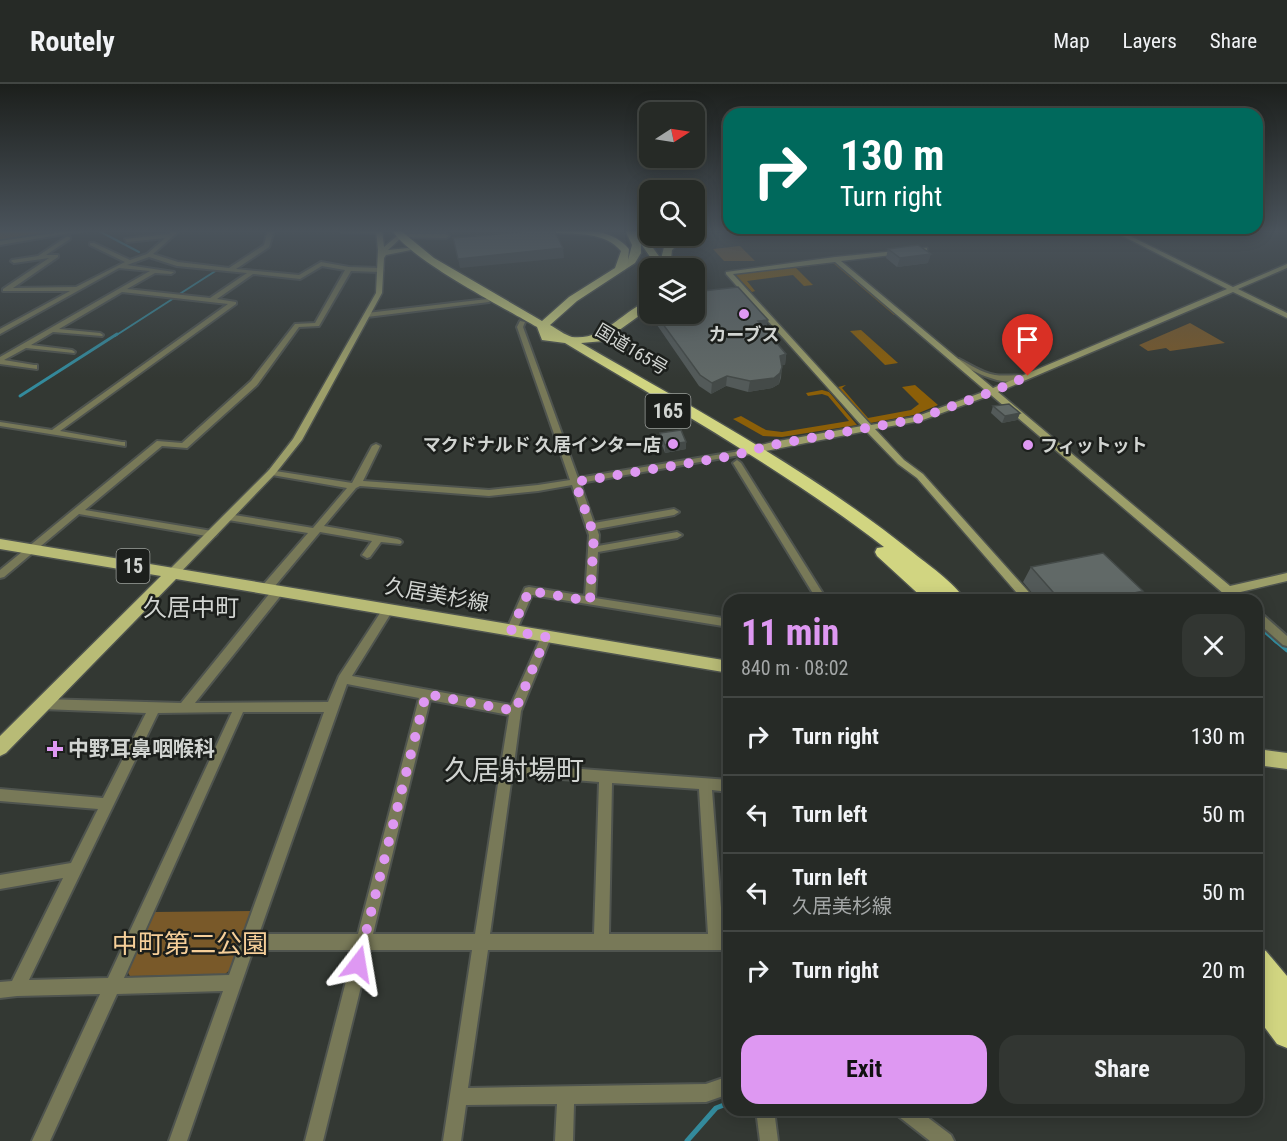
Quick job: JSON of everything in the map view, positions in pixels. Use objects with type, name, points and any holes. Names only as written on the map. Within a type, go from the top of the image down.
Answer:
[{"type":"highway","name":"国道165号","points":[[459,279],[820,505],[878,547],[929,594]]},
{"type":"highway","points":[[545,332],[549,318],[605,279]]},
{"type":"highway","points":[[489,298],[540,309],[567,305]]},
{"type":"highway","name":"国道165号","points":[[489,298],[522,322],[570,342],[656,393],[743,456],[874,531],[949,594]]},
{"type":"highway","points":[[639,311],[608,332],[597,342],[596,346],[599,353],[656,393]]},
{"type":"highway","points":[[570,342],[587,340],[608,332]]},
{"type":"highway","points":[[1263,968],[1287,998]]},
{"type":"highway","points":[[1263,1003],[1287,1034]]},
{"type":"main road","name":"久居美杉線","points":[[0,544],[723,667]]},
{"type":"main road","name":"15","points":[[0,748],[173,573]]},
{"type":"main road","points":[[1263,757],[1287,762]]},
{"type":"street","points":[[3,290],[20,279]]},
{"type":"street","points":[[0,332],[95,279]]},
{"type":"street","points":[[0,361],[139,279]]},
{"type":"street","points":[[212,300],[242,279]]},
{"type":"street","points":[[0,574],[160,443],[184,446],[254,383],[297,325],[317,325],[343,279]]},
{"type":"street","points":[[173,573],[272,472],[297,441],[368,315],[379,293],[380,279]]},
{"type":"street","points":[[734,279],[869,429],[901,462],[920,476],[1025,594]]},
{"type":"street","points":[[860,279],[1231,594]]},
{"type":"street","points":[[1214,279],[1287,316]]},
{"type":"street","points":[[272,472],[355,485],[364,482],[489,493],[743,456],[917,419],[994,391],[1177,311],[1256,279]]},
{"type":"street","points":[[3,290],[76,289]]},
{"type":"street","points":[[54,432],[234,303],[120,290]]},
{"type":"street","points":[[368,315],[489,298]]},
{"type":"street","points":[[522,322],[520,327],[594,535],[590,601]]},
{"type":"street","points":[[53,329],[100,335]]},
{"type":"street","points":[[24,346],[72,352]]},
{"type":"street","points":[[957,360],[988,377],[1025,378]]},
{"type":"street","points":[[0,361],[34,367]]},
{"type":"street","points":[[2,425],[122,444]]},
{"type":"street","points":[[184,708],[316,530],[355,485],[376,446]]},
{"type":"street","points":[[743,456],[819,594]]},
{"type":"street","points":[[76,511],[212,534]]},
{"type":"street","points":[[591,527],[674,513]]},
{"type":"street","points":[[228,517],[398,542]]},
{"type":"street","points":[[592,550],[677,535]]},
{"type":"street","points":[[367,555],[378,539]]},
{"type":"street","points":[[1228,591],[1287,577]]},
{"type":"street","points":[[511,631],[529,591],[723,622]]},
{"type":"street","points":[[178,1141],[331,707],[343,679],[388,610]]},
{"type":"street","points":[[1263,621],[1287,642]]},
{"type":"street","points":[[452,1141],[515,711],[546,637]]},
{"type":"street","points":[[343,679],[515,711]]},
{"type":"street","points":[[314,1141],[426,694]]},
{"type":"street","points":[[42,704],[154,708],[331,707]]},
{"type":"street","points":[[41,1141],[240,707]]},
{"type":"street","points":[[17,988],[154,708]]},
{"type":"street","points":[[505,769],[723,786]]},
{"type":"street","points":[[601,941],[606,776]]},
{"type":"street","points":[[248,942],[723,942],[705,784]]},
{"type":"street","points":[[0,795],[107,804]]},
{"type":"street","points":[[0,882],[76,869]]},
{"type":"street","points":[[0,990],[234,983]]},
{"type":"street","points":[[458,1097],[706,1093],[723,1087]]},
{"type":"street","points":[[564,1141],[566,1096]]},
{"type":"street","points":[[766,1116],[769,1141]]},
{"type":"street","points":[[912,1116],[945,1141]]},
{"type":"green space","points":[[1190,323],[1225,343],[1170,351],[1166,348],[1148,351],[1139,345]]},
{"type":"green space","name":"中町第二公園","points":[[253,911],[232,968],[224,975],[130,976],[127,971],[153,912]]},
{"type":"shaded area","points":[[740,279],[760,279],[747,281],[755,291],[752,292]]},
{"type":"shaded area","points":[[797,279],[807,279],[813,285],[804,286]]},
{"type":"shaded area","points":[[852,279],[858,279],[899,314],[894,315]]},
{"type":"shaded area","points":[[861,330],[898,363],[885,365],[850,331]]},
{"type":"shaded area","points":[[846,385],[842,388],[868,418],[911,410],[919,404],[902,387],[915,385],[938,405],[914,415],[870,423],[838,387]]},
{"type":"shaded area","points":[[822,390],[829,392],[857,425],[782,437],[763,436],[733,419],[741,416],[766,430],[782,432],[849,421],[828,396],[822,394],[808,396],[806,393]]},
{"type":"building","points":[[738,287],[768,320],[758,321],[786,354],[780,356],[782,367],[780,373],[774,378],[750,381],[727,376],[712,383],[700,375],[663,324],[705,324],[705,291]]},
{"type":"building","points":[[1009,404],[1020,413],[1005,416],[993,406]]},
{"type":"building","points":[[681,430],[686,442],[665,445],[660,433]]},
{"type":"building","points":[[1103,553],[1143,591],[1130,594],[1055,594],[1031,567]]},
{"type":"waterway","points":[[178,295],[202,279]]},
{"type":"waterway","points":[[115,336],[174,298]]},
{"type":"waterway","points":[[20,396],[117,334]]},
{"type":"waterway","points":[[1263,630],[1277,642]]},
{"type":"waterway","points":[[1275,640],[1287,650]]},
{"type":"waterway","points":[[687,1141],[716,1108],[723,1105]]},
{"type":"place","name":"カーブス","points":[[744,314]]},
{"type":"place","name":"マクドナルド 久居インター店","points":[[673,444]]},
{"type":"place","name":"フィットット","points":[[1028,445]]},
{"type":"place","name":"中野耳鼻咽喉科","points":[[55,749]]},
{"type":"district","name":"久居中町","points":[[191,608]]},
{"type":"district","name":"久居射場町","points":[[514,770]]},
{"type":"route","points":[[358,964],[426,694],[515,711],[546,637],[511,631],[529,591],[590,601],[594,535],[575,482],[732,456],[772,445],[917,419],[1028,376]]}]
